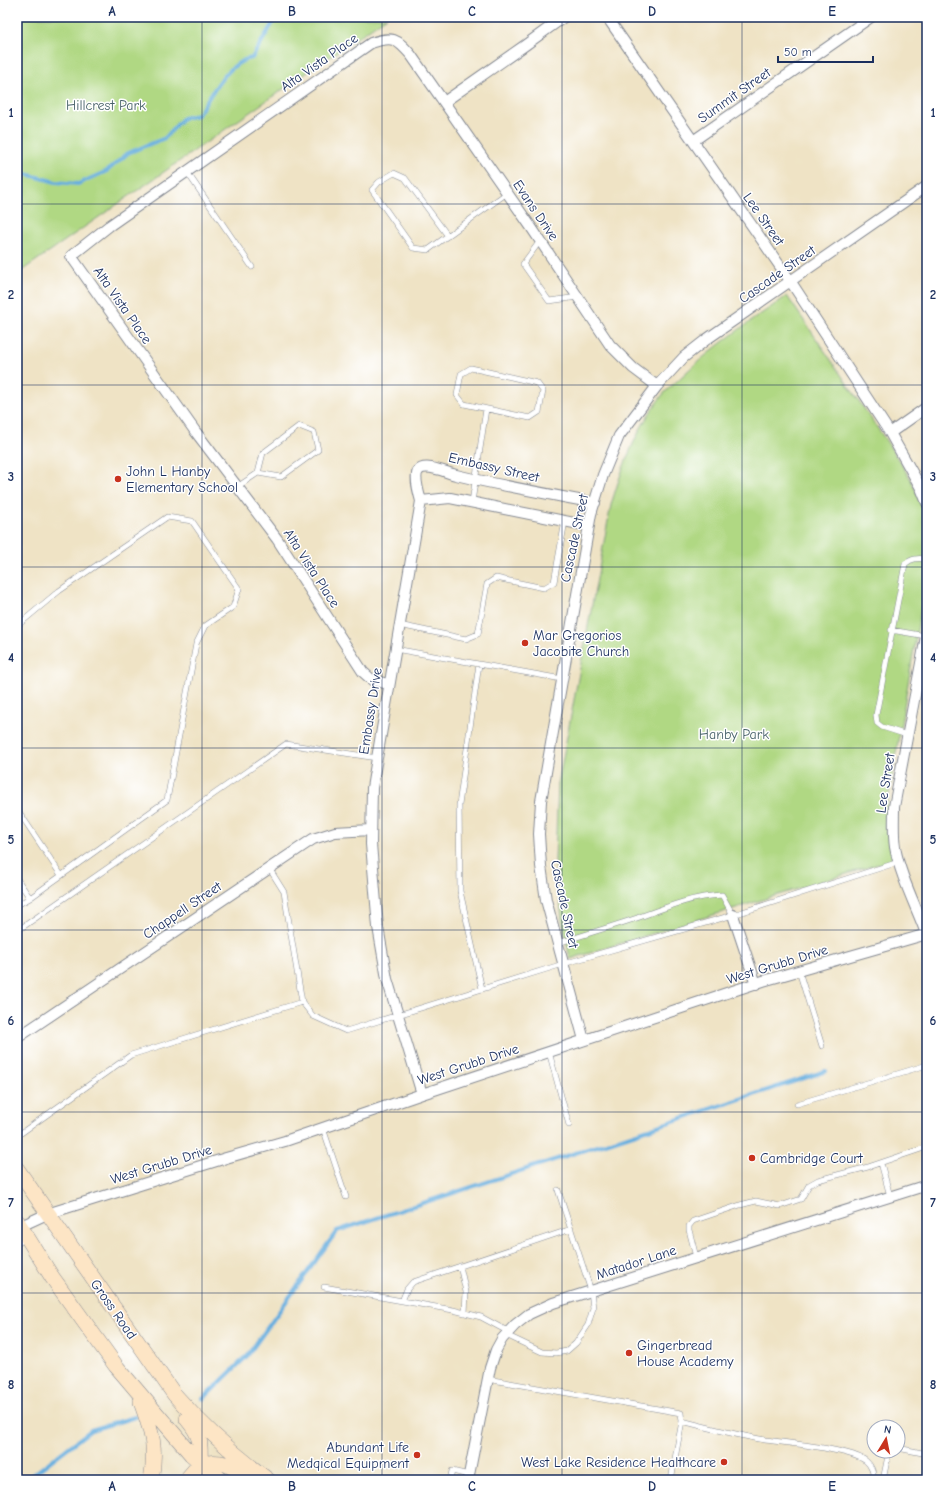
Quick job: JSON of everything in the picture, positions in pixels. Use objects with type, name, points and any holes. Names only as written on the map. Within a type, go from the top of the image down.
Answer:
[{"type":"main road","name":"Gross Road","points":[[17,1169],[174,1394],[190,1413],[220,1442],[268,1480]]},
{"type":"main road","points":[[20,1232],[116,1366],[137,1392],[200,1464],[221,1480]]},
{"type":"main road","points":[[154,1365],[168,1395],[197,1432],[201,1445],[200,1464],[186,1480]]},
{"type":"main road","points":[[137,1392],[150,1426],[153,1439],[154,1458],[151,1480]]},
{"type":"main road","points":[[200,1464],[218,1463],[231,1466],[250,1480]]},
{"type":"street","points":[[444,102],[564,17]]},
{"type":"street","name":"Lee Street","points":[[607,17],[791,282],[890,433],[921,488],[927,504]]},
{"type":"street","name":"Summit Street","points":[[693,141],[871,17]]},
{"type":"street","name":"Alta Vista Place","points":[[388,684],[372,680],[363,672],[277,539],[194,431],[71,256],[109,226],[371,43],[385,39],[399,42]]},
{"type":"street","name":"Evans Drive","points":[[399,42],[411,55],[444,102],[610,345],[633,368],[657,386]]},
{"type":"street","name":"Cascade Street","points":[[584,1040],[546,900],[541,866],[539,834],[541,801],[589,526],[603,474],[619,436],[657,386],[684,357],[707,339],[927,186]]},
{"type":"street","points":[[890,433],[927,407]]},
{"type":"street","name":"Embassy Street","points":[[421,501],[416,476],[418,471],[422,468],[429,467],[454,475],[595,503]]},
{"type":"street","points":[[421,501],[450,498],[589,526]]},
{"type":"street","name":"Embassy Drive","points":[[421,501],[388,684],[372,788],[371,844],[378,927],[388,979],[422,1094]]},
{"type":"street","name":"Lee Street","points":[[927,634],[894,807],[895,846],[899,862],[927,935]]},
{"type":"street","name":"Chappell Street","points":[[17,1038],[313,839],[335,832],[371,830]]},
{"type":"street","points":[[733,915],[756,984]]},
{"type":"street","name":"West Grubb Drive","points":[[20,1232],[47,1214],[285,1141],[584,1040],[756,984],[927,935]]},
{"type":"street","name":"Matador Lane","points":[[468,1477],[490,1368],[496,1350],[502,1339],[529,1314],[553,1303],[927,1184]]},
{"type":"lane","points":[[187,172],[252,267]]},
{"type":"lane","points":[[448,236],[405,178],[394,173],[379,182],[372,190],[413,248],[428,250],[448,236],[507,193]]},
{"type":"lane","points":[[540,241],[523,264],[549,301],[578,297]]},
{"type":"lane","points":[[471,368],[537,384],[543,391],[539,412],[530,418],[486,409],[464,404],[457,395],[461,374],[471,368]]},
{"type":"lane","points":[[472,502],[486,409]]},
{"type":"lane","points":[[237,487],[258,473],[281,477],[318,450],[314,432],[299,426],[293,430],[262,453],[258,473]]},
{"type":"lane","points":[[17,626],[59,591],[167,517],[192,521],[239,589],[233,607],[205,626],[196,644],[167,800],[30,898],[17,905]]},
{"type":"lane","points":[[399,625],[466,639],[478,634],[487,584],[496,578],[544,588],[554,582],[565,521]]},
{"type":"lane","points":[[907,735],[877,724],[876,715],[905,564],[909,560],[917,558],[927,559]]},
{"type":"lane","points":[[892,630],[927,634]]},
{"type":"lane","points":[[395,649],[562,679]]},
{"type":"lane","points":[[479,664],[458,805],[460,891],[482,989]]},
{"type":"lane","points":[[17,930],[286,744],[377,758]]},
{"type":"lane","points":[[17,809],[61,876]]},
{"type":"lane","points":[[269,868],[284,892],[302,1002],[314,1016],[346,1031],[563,964],[733,915],[899,862]]},
{"type":"lane","points":[[17,879],[30,898]]},
{"type":"lane","points":[[558,943],[679,903],[709,896],[722,895],[733,915]]},
{"type":"lane","points":[[799,971],[822,1046]]},
{"type":"lane","points":[[17,1136],[131,1055],[302,1002]]},
{"type":"lane","points":[[549,1052],[569,1125]]},
{"type":"lane","points":[[797,1104],[927,1065]]},
{"type":"lane","points":[[323,1128],[346,1197]]},
{"type":"lane","points":[[696,1258],[689,1230],[689,1226],[693,1221],[756,1201],[780,1206],[801,1199],[809,1185],[818,1180],[868,1167],[927,1147]]},
{"type":"lane","points":[[881,1163],[890,1196]]},
{"type":"lane","points":[[324,1286],[481,1317],[542,1352],[556,1353],[567,1351],[576,1343],[588,1325],[593,1308],[591,1291],[558,1190]]},
{"type":"lane","points":[[402,1301],[407,1289],[413,1282],[571,1229]]},
{"type":"lane","points":[[460,1266],[466,1292],[465,1313]]},
{"type":"lane","points":[[488,1379],[681,1413],[682,1421],[671,1480]]},
{"type":"lane","points":[[682,1421],[764,1439],[852,1454],[866,1461],[873,1470],[874,1480]]},
{"type":"lane","points":[[906,1450],[927,1454]]},
{"type":"lane","points":[[883,1480],[887,1459]]},
{"type":"lane","points":[[450,1480],[452,1471],[468,1477]]},
{"type":"green space","name":"Hillcrest Park","points":[[17,17],[387,17],[17,274]]},
{"type":"green space","name":"Hanby Park","points":[[787,296],[910,478],[922,505],[927,525],[927,573],[887,806],[887,831],[895,859],[570,959],[562,919],[555,860],[558,784],[611,505],[615,491],[637,435],[652,409],[664,393],[717,346]]},
{"type":"waterway","points":[[17,174],[26,174],[56,182],[78,184],[107,171],[128,153],[165,138],[183,118],[198,115],[220,80],[228,72],[243,61],[252,58],[274,21]]},
{"type":"waterway","points":[[203,1399],[247,1356],[337,1231],[826,1071]]},
{"type":"waterway","points":[[26,1480],[91,1430],[135,1417]]},
{"type":"place","name":"John L Hanby Elementary School","points":[[118,479]]},
{"type":"place","name":"Mar Gregorios Jacobite Church","points":[[525,643]]},
{"type":"place","name":"Cambridge Court","points":[[752,1158]]},
{"type":"place","name":"Gingerbread House Academy","points":[[629,1353]]},
{"type":"place","name":"Abundant Life Medqical Equipment","points":[[417,1455]]},
{"type":"place","name":"West Lake Residence Healthcare","points":[[724,1462]]}]
